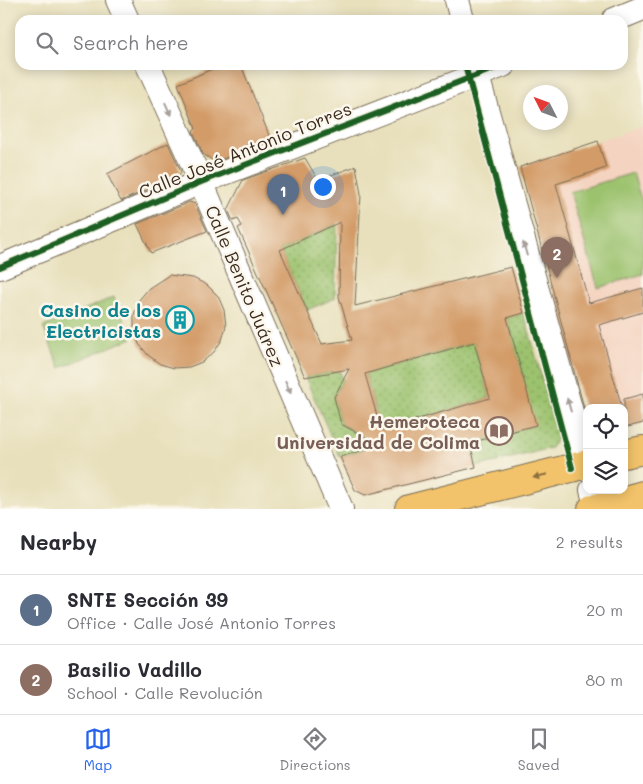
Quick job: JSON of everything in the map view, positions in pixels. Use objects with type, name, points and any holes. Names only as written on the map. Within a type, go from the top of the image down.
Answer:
[{"type":"main road","points":[[628,453],[643,450]]},
{"type":"main road","points":[[409,509],[583,467]]},
{"type":"main road","points":[[594,502],[643,495]]},
{"type":"street","points":[[118,0],[125,15]]},
{"type":"street","points":[[457,0],[461,15]]},
{"type":"street","points":[[626,15],[643,8]]},
{"type":"street","name":"Calle Benito Juárez","points":[[150,70],[201,182],[341,509]]},
{"type":"street","points":[[476,70],[583,455]]},
{"type":"street","name":"Calle José Antonio Torres","points":[[0,267],[201,182],[476,70]]},
{"type":"shaded area","points":[[643,126],[643,423],[628,427],[628,404],[583,404],[583,409],[520,167]]},
{"type":"green space","points":[[633,173],[643,205],[643,274],[598,288],[570,192]]},
{"type":"green space","points":[[337,224],[335,298],[307,310],[280,250]]},
{"type":"green space","points":[[114,297],[132,338],[60,368],[43,327]]},
{"type":"green space","points":[[524,313],[558,438],[551,448],[476,467],[470,443],[535,425],[507,318]]},
{"type":"green space","points":[[474,342],[490,398],[381,430],[365,374]]},
{"type":"green space","points":[[340,371],[343,380],[334,397],[341,424],[363,436],[365,449],[340,457],[305,377]]},
{"type":"building","points":[[210,70],[243,70],[271,140],[215,162],[203,154],[193,131],[196,129],[178,84]]},
{"type":"building","points":[[598,141],[606,168],[556,184],[589,303],[643,288],[643,312],[599,325],[621,404],[583,404],[520,167]]},
{"type":"building","points":[[168,143],[181,172],[179,176],[121,201],[107,174]]},
{"type":"building","points":[[305,158],[318,180],[356,166],[361,194],[355,306],[511,267],[524,313],[507,318],[536,425],[470,443],[476,467],[365,495],[355,490],[340,457],[380,445],[341,424],[334,397],[349,369],[305,377],[238,228],[242,226],[238,219],[233,221],[228,210],[243,180]],"holes":[[[340,222],[339,297],[352,340],[322,344],[280,250]],[[474,342],[490,398],[381,430],[365,374]]]},
{"type":"building","points":[[190,202],[195,204],[207,231],[151,253],[137,224]]},
{"type":"building","name":"Casino de los Electricistas","points":[[169,275],[193,278],[207,285],[218,296],[224,310],[226,326],[222,340],[214,352],[202,362],[189,367],[174,368],[160,364],[148,355],[139,344],[134,330],[134,315],[139,300],[149,288]]},
{"type":"building","points":[[643,394],[643,423],[628,427],[628,404],[624,404],[624,399]]},
{"type":"cycle path","points":[[466,70],[572,468]]},
{"type":"cycle path","points":[[0,267],[201,182],[490,70]]},
{"type":"place","name":"SNTE Sección 39","points":[[283,215]]},
{"type":"place","name":"Basilio Vadillo","points":[[557,278]]},
{"type":"place","name":"Casino de los Electricistas","points":[[180,320]]},
{"type":"place","name":"Hemeroteca Universidad de Colima","points":[[499,431]]}]
